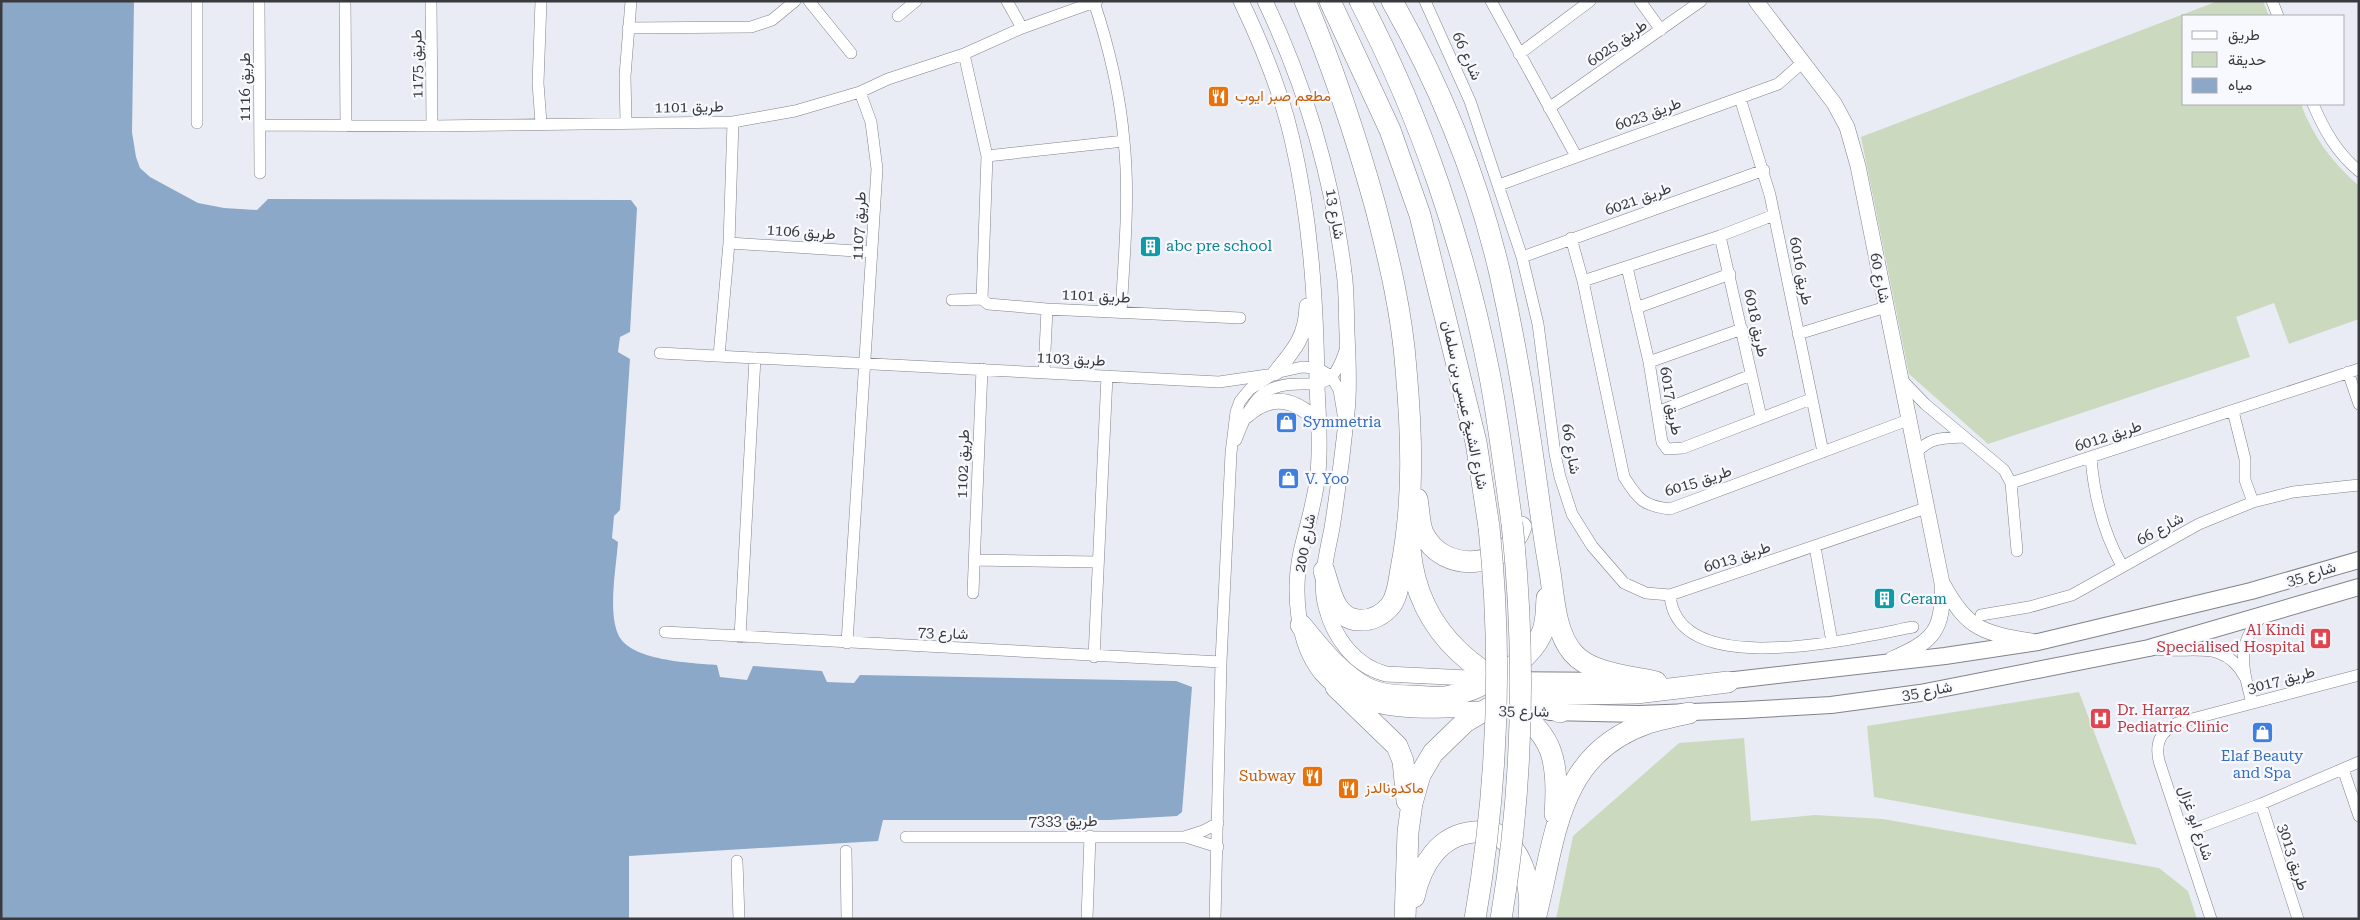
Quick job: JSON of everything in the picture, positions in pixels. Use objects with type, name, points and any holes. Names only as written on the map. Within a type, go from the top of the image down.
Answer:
[{"type":"highway","points":[[1305,1],[1347,107],[1396,288],[1406,368],[1411,464],[1408,524],[1398,588],[1392,603],[1383,614],[1370,619],[1356,620],[1335,606],[1324,571]]},
{"type":"highway","name":"شارع الشيخ عيسى بن سلمان","points":[[1330,1],[1390,130],[1420,215],[1474,433],[1489,527],[1495,596],[1497,710],[1495,766],[1487,850],[1475,919]]},
{"type":"highway","name":"شارع الشيخ عيسى بن سلمان","points":[[1360,1],[1382,44],[1445,205],[1476,315],[1490,378],[1512,524],[1521,640],[1519,760],[1508,873],[1501,919]]},
{"type":"highway","points":[[1301,625],[1344,673],[1367,688],[1396,696],[1443,697],[1464,693],[1477,682],[1527,654],[1542,633],[1546,619],[1547,598],[1542,531],[1530,439],[1500,273],[1476,191],[1444,104],[1392,1]]},
{"type":"highway","points":[[1411,464],[1423,533],[1433,548],[1444,557],[1460,563],[1478,561],[1502,552],[1519,533],[1526,513],[1528,496],[1530,439]]},
{"type":"highway","points":[[1408,524],[1412,571],[1424,604],[1442,635],[1472,665],[1477,682],[1536,725],[1550,746],[1556,769],[1554,842]]},
{"type":"highway","points":[[1542,531],[1562,632],[1573,653],[1585,664],[1656,682]]},
{"type":"highway","points":[[1408,832],[1412,803],[1420,775],[1433,753],[1464,722],[1506,704],[1636,693],[1728,682]]},
{"type":"highway","points":[[1336,687],[1397,746],[1403,761],[1406,780],[1408,832],[1407,919]]},
{"type":"highway","points":[[1506,704],[1560,712]]},
{"type":"highway","points":[[1536,919],[1564,804],[1586,762],[1602,748],[1624,734],[1647,724],[1689,713]]},
{"type":"highway","points":[[1407,919],[1418,878],[1431,855],[1456,836],[1479,831],[1491,832],[1500,836],[1517,855],[1528,882],[1530,898],[1528,919]]},
{"type":"main road","name":"شارع 35","points":[[1477,682],[1728,682],[2038,642],[2251,591],[2359,560]]},
{"type":"main road","name":"شارع 35","points":[[1560,712],[1689,713],[1831,705],[1920,693],[2149,648],[2359,586]]},
{"type":"street","points":[[197,1],[197,123]]},
{"type":"street","name":"طريق 1116","points":[[259,1],[260,173]]},
{"type":"street","points":[[345,1],[346,126]]},
{"type":"street","name":"طريق 1175","points":[[431,1],[432,126]]},
{"type":"street","points":[[541,1],[538,83],[541,123]]},
{"type":"street","points":[[626,123],[625,76],[631,1]]},
{"type":"street","points":[[628,28],[751,27],[772,20],[795,1]]},
{"type":"street","points":[[809,1],[850,53]]},
{"type":"street","points":[[898,16],[916,1]]},
{"type":"street","points":[[1007,1],[1022,28]]},
{"type":"street","points":[[1234,1],[1250,21]]},
{"type":"street","name":"شارع 13","points":[[1241,1],[1282,103],[1299,172],[1309,236],[1317,368]]},
{"type":"street","name":"شارع 13","points":[[1265,1],[1287,48],[1307,101],[1332,190],[1345,274],[1348,409],[1344,439]]},
{"type":"street","name":"شارع 66","points":[[1425,1],[1470,101],[1522,257],[1538,324],[1557,462],[1572,514],[1592,546],[1624,584],[1646,593],[1670,595]]},
{"type":"street","points":[[1491,1],[1576,156]]},
{"type":"street","points":[[1520,54],[1590,1]]},
{"type":"street","points":[[1640,1],[1661,30]]},
{"type":"street","name":"طريق 6025","points":[[1549,108],[1701,1]]},
{"type":"street","name":"شارع 60","points":[[1756,1],[1834,103],[1847,127],[1856,155],[1942,583]]},
{"type":"street","points":[[2272,1],[2278,15]]},
{"type":"street","points":[[1096,2],[1109,52],[1124,141],[1126,224],[1121,313]]},
{"type":"street","name":"طريق 1101","points":[[260,125],[432,126],[541,123],[733,122],[795,111],[860,92],[888,79],[964,54],[1022,28],[1096,2]]},
{"type":"street","points":[[964,54],[987,156],[982,299]]},
{"type":"street","name":"طريق 6023","points":[[1499,185],[1778,84],[1802,63]]},
{"type":"street","name":"طريق 1107","points":[[860,92],[871,122],[876,153],[865,364]]},
{"type":"street","name":"طريق 6016","points":[[1740,98],[1764,170],[1823,452]]},
{"type":"street","points":[[2314,105],[2332,142],[2347,161],[2359,171]]},
{"type":"street","points":[[719,356],[728,243],[733,122]]},
{"type":"street","points":[[987,156],[1124,141]]},
{"type":"street","name":"طريق 6021","points":[[1522,257],[1764,170]]},
{"type":"street","points":[[1275,373],[1297,345],[1306,323],[1307,296],[1304,260],[1293,184],[1299,172]]},
{"type":"street","points":[[1583,281],[1720,236],[1774,215]]},
{"type":"street","name":"طريق 6018","points":[[1720,236],[1761,417]]},
{"type":"street","name":"طريق 6015","points":[[1571,238],[1583,281],[1624,477],[1637,497],[1652,507],[1670,509],[1908,420]]},
{"type":"street","name":"طريق 1106","points":[[728,243],[872,252]]},
{"type":"street","name":"طريق 6017","points":[[1627,267],[1649,362],[1662,442],[1667,448],[1683,448],[1811,399]]},
{"type":"street","points":[[1636,308],[1730,274]]},
{"type":"street","name":"طريق 1101","points":[[952,300],[982,299],[988,304],[1047,309],[1240,318]]},
{"type":"street","points":[[1798,334],[1886,307]]},
{"type":"street","points":[[1044,372],[1047,309]]},
{"type":"street","points":[[1649,362],[1742,329]]},
{"type":"street","points":[[1231,453],[1246,416],[1257,400],[1270,390],[1288,385],[1317,385],[1331,376],[1341,363],[1347,343]]},
{"type":"street","name":"طريق 1103","points":[[660,354],[1219,382],[1275,373]]},
{"type":"street","points":[[740,637],[755,358]]},
{"type":"street","points":[[847,643],[865,364]]},
{"type":"street","points":[[1215,919],[1221,662],[1234,424],[1240,401],[1250,389],[1275,373],[1294,368],[1317,368],[1331,376]]},
{"type":"street","name":"شارع 200","points":[[1317,368],[1318,471],[1312,513],[1300,563],[1297,590],[1301,625],[1308,652],[1321,672],[1336,687],[1358,701],[1386,707],[1506,704]]},
{"type":"street","name":"طريق 1102","points":[[973,593],[982,369]]},
{"type":"street","points":[[2354,371],[2359,404]]},
{"type":"street","name":"طريق 6012","points":[[2011,483],[2354,371]]},
{"type":"street","points":[[1657,412],[1751,375]]},
{"type":"street","points":[[1094,657],[1107,376]]},
{"type":"street","name":"شارع 200","points":[[1331,376],[1339,390],[1344,439],[1324,571],[1326,606],[1336,631],[1348,651],[1364,665],[1386,674],[1477,682]]},
{"type":"street","points":[[1900,380],[2004,470],[2011,483],[2017,551]]},
{"type":"street","points":[[1246,416],[1258,405],[1271,401],[1283,401],[1294,404],[1309,412],[1318,423]]},
{"type":"street","points":[[2233,411],[2245,459],[2245,480],[2253,502]]},
{"type":"street","points":[[1915,454],[1925,443],[1936,439],[1964,437]]},
{"type":"street","points":[[2091,458],[2098,500],[2109,538],[2122,566]]},
{"type":"street","name":"شارع 66","points":[[1981,615],[2029,608],[2072,595],[2199,524],[2253,502],[2293,492],[2359,485]]},
{"type":"street","name":"طريق 6013","points":[[1670,595],[1926,508]]},
{"type":"street","points":[[1815,547],[1832,642]]},
{"type":"street","points":[[974,560],[1098,562]]},
{"type":"street","points":[[1942,583],[1957,609],[1967,621],[1994,635],[2038,642]]},
{"type":"street","points":[[1883,663],[1917,648],[1932,636],[1939,622],[1943,601],[1942,583]]},
{"type":"street","points":[[1670,595],[1673,612],[1683,626],[1704,640],[1737,647],[1769,648],[1832,642],[1913,628]]},
{"type":"street","points":[[2252,703],[2245,677],[2242,654],[2251,628],[2262,616]]},
{"type":"street","name":"شارع 73","points":[[665,632],[1094,657],[1221,662]]},
{"type":"street","points":[[2149,648],[2172,650],[2207,649],[2219,652],[2235,663],[2245,677]]},
{"type":"street","name":"طريق 3017","points":[[2160,736],[2166,728],[2177,723],[2252,703],[2358,679]]},
{"type":"street","name":"شارع ابو غزال","points":[[2160,736],[2157,749],[2159,761],[2211,919]]},
{"type":"street","points":[[2184,833],[2261,804],[2359,762]]},
{"type":"street","points":[[2343,769],[2359,816]]},
{"type":"street","name":"طريق 3013","points":[[2261,804],[2298,919]]},
{"type":"street","name":"طريق 7333","points":[[906,837],[1184,837],[1203,831],[1218,823]]},
{"type":"street","points":[[1087,919],[1090,836]]},
{"type":"street","points":[[1184,837],[1218,846]]},
{"type":"street","points":[[846,851],[847,919]]},
{"type":"street","points":[[737,861],[740,919]]},
{"type":"green space","points":[[2218,1],[2263,1],[2269,15],[2182,15],[2182,105],[2301,105],[2311,127],[2324,148],[2340,168],[2359,186],[2359,319],[2289,344],[2274,303],[2236,317],[2250,357],[1988,444],[1909,374],[1861,137]]},
{"type":"green space","points":[[2079,692],[2137,845],[1874,797],[1867,726]]},
{"type":"green space","points":[[1744,738],[1751,821],[1815,815],[1883,819],[2159,868],[2188,891],[2197,919],[1556,919],[1573,836],[1679,743]]},
{"type":"water","points":[[1,1],[134,1],[132,132],[136,157],[140,168],[150,177],[198,203],[224,208],[257,210],[268,199],[631,200],[637,208],[630,332],[620,337],[618,352],[630,359],[620,510],[614,516],[612,538],[618,542],[613,601],[615,624],[618,634],[624,643],[635,650],[662,659],[717,665],[720,677],[747,680],[753,666],[822,671],[827,682],[854,683],[860,675],[1176,681],[1192,687],[1182,812],[1177,816],[1109,820],[883,820],[878,841],[629,856],[629,919],[1,919]]},
{"type":"place","name":"مطعم صبر ايوب","points":[[1219,96]]},
{"type":"place","name":"abc pre school","points":[[1150,246]]},
{"type":"place","name":"Symmetria","points":[[1287,422]]},
{"type":"place","name":"V. Yoo","points":[[1289,479]]},
{"type":"place","name":"Ceram","points":[[1884,599]]},
{"type":"place","name":"Al Kindi Specialised Hospital","points":[[2321,639]]},
{"type":"place","name":"Dr. Harraz Pediatric Clinic","points":[[2101,719]]},
{"type":"place","name":"Elaf Beauty and Spa","points":[[2262,733]]},
{"type":"place","name":"Subway","points":[[1312,776]]},
{"type":"place","name":"ماكدونالدز","points":[[1349,788]]}]
